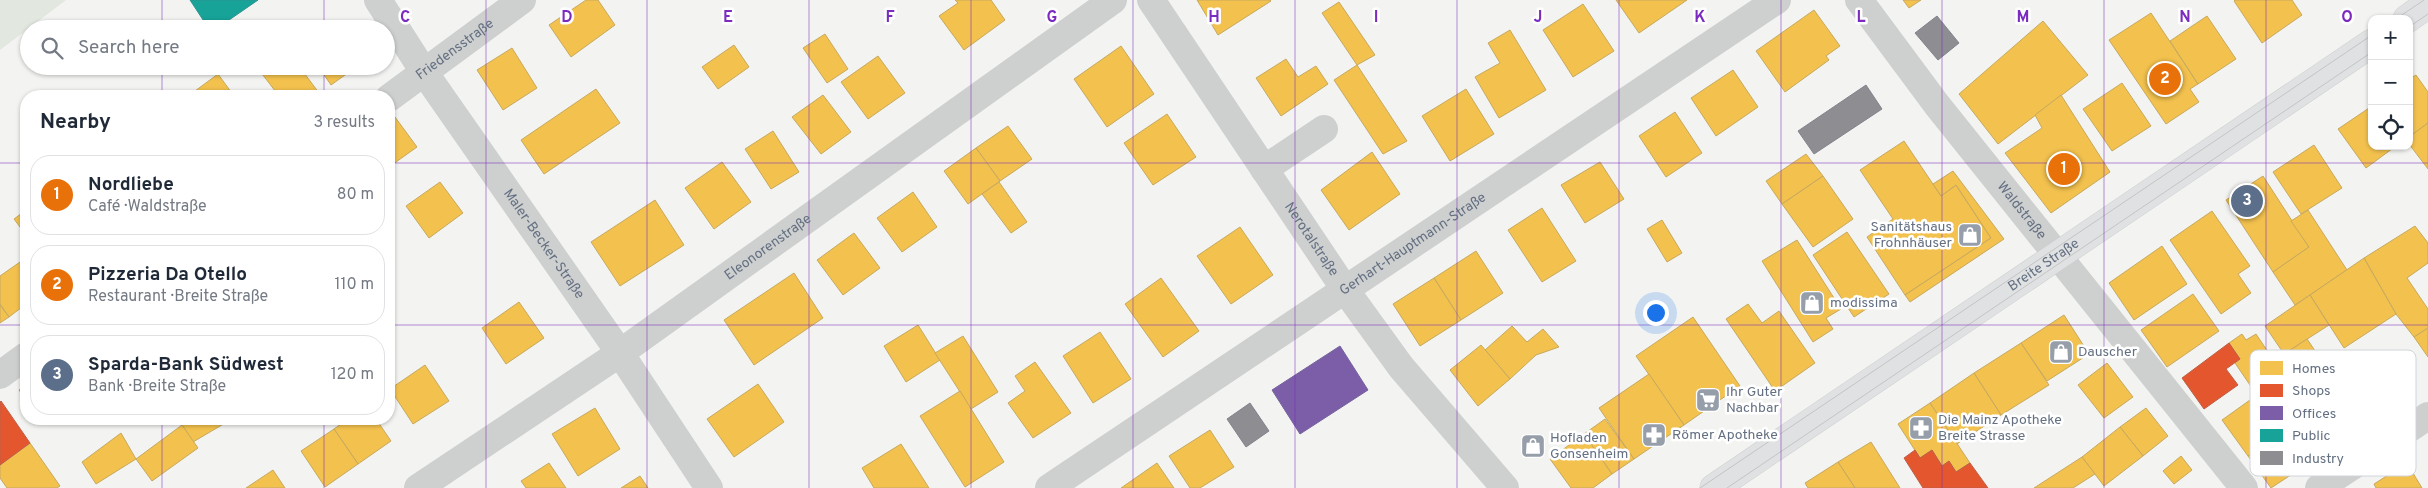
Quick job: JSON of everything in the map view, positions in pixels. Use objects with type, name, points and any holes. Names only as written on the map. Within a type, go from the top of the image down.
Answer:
[{"type":"main road","points":[[2413,15],[2428,4]]},
{"type":"main road","name":"Breite Straße","points":[[1714,488],[2368,45]]},
{"type":"street","name":"Maler-Becker-Straße","points":[[378,0],[391,20]]},
{"type":"street","name":"Friedensstraße","points":[[395,94],[522,0]]},
{"type":"street","name":"Eleonorenstraße","points":[[418,488],[620,352],[1113,0]]},
{"type":"street","name":"Nerotalstraße","points":[[1151,0],[1346,291],[1400,366],[1506,488]]},
{"type":"street","name":"Waldstraße","points":[[1859,0],[1937,105],[2244,488]]},
{"type":"street","name":"Gerhart-Hauptmann-Straße","points":[[1049,488],[1346,291],[1774,1]]},
{"type":"street","name":"Maler-Becker-Straße","points":[[395,27],[424,72],[620,352],[709,488]]},
{"type":"street","points":[[1264,169],[1324,129]]},
{"type":"street","points":[[0,375],[20,360]]},
{"type":"street","points":[[2416,424],[2428,416]]},
{"type":"street","points":[[2319,488],[2337,476]]},
{"type":"shaded area","points":[[0,0],[66,0],[40,20],[20,20],[20,35],[0,50]]},
{"type":"building: Homes","points":[[586,0],[598,0],[615,25],[571,57],[549,25]]},
{"type":"building: Homes","points":[[955,0],[991,0],[1005,20],[964,50],[939,16],[958,3]]},
{"type":"building: Homes","points":[[1197,0],[1270,0],[1271,1],[1218,35]]},
{"type":"building: Homes","points":[[1616,0],[1687,0],[1639,33]]},
{"type":"building: Homes","points":[[1903,0],[1921,0],[1909,8]]},
{"type":"building: Homes","points":[[2235,0],[2292,0],[2302,15],[2262,43]]},
{"type":"building: Homes","points":[[1339,2],[1375,55],[1357,65],[1322,13]]},
{"type":"building: Homes","points":[[1583,4],[1614,51],[1573,77],[1543,30]]},
{"type":"building: Homes","points":[[1814,10],[1840,46],[1826,56],[1829,60],[1785,92],[1756,51]]},
{"type":"building: Homes","points":[[2151,13],[2198,84],[2190,89],[2199,102],[2166,124],[2109,40]]},
{"type":"building: Homes","points":[[2207,16],[2236,59],[2198,84],[2170,41]]},
{"type":"building: Homes","points":[[2043,21],[2088,75],[1998,144],[1959,94]]},
{"type":"building: Homes","points":[[1510,30],[1546,90],[1499,118],[1475,77],[1500,63],[1488,43]]},
{"type":"building: Homes","points":[[825,34],[848,69],[827,83],[803,48]]},
{"type":"building: Homes","points":[[734,45],[749,67],[718,89],[702,67]]},
{"type":"building: Homes","points":[[1121,46],[1154,94],[1107,127],[1074,79]]},
{"type":"building: Homes","points":[[512,48],[537,88],[503,110],[477,70]]},
{"type":"building: Homes","points":[[878,56],[905,93],[868,119],[841,82]]},
{"type":"building: Homes","points":[[1286,59],[1298,77],[1316,66],[1328,84],[1281,116],[1256,78]]},
{"type":"building: Homes","points":[[1357,65],[1407,141],[1383,154],[1334,80]]},
{"type":"building: Homes","points":[[1733,70],[1758,107],[1716,136],[1691,98]]},
{"type":"building: Homes","points":[[219,75],[230,90],[196,90]]},
{"type":"building: Homes","points":[[263,75],[306,75],[317,90],[274,90]]},
{"type":"building: Homes","points":[[324,75],[345,75],[331,85]]},
{"type":"building: Homes","points":[[2416,75],[2428,92],[2428,123],[2413,134],[2413,105],[2413,77]]},
{"type":"building: Homes","points":[[2122,83],[2151,126],[2112,151],[2083,109]]},
{"type":"building: Homes","points":[[596,89],[620,123],[544,174],[521,140]]},
{"type":"building: Homes","points":[[1466,89],[1494,134],[1450,161],[1422,116]]},
{"type":"building: Homes","points":[[823,95],[851,132],[821,154],[792,117]]},
{"type":"building: Homes","points":[[2061,95],[2110,172],[2051,213],[2005,153],[2042,128],[2035,115]]},
{"type":"building: Homes","points":[[2368,109],[2368,150],[2391,150],[2366,168],[2338,129]]},
{"type":"building: Homes","points":[[1675,112],[1702,153],[1666,177],[1639,136]]},
{"type":"building: Homes","points":[[1167,114],[1196,157],[1153,185],[1124,143]]},
{"type":"building: Homes","points":[[395,117],[417,147],[395,163]]},
{"type":"building: Homes","points":[[2428,123],[2428,169],[2413,149],[2413,134]]},
{"type":"building: Homes","points":[[1008,126],[1032,159],[1000,181],[976,148]]},
{"type":"building: Homes","points":[[773,131],[799,172],[771,189],[745,149]]},
{"type":"building: Homes","points":[[1904,141],[1941,196],[1956,185],[1991,238],[1905,295],[1867,237],[1893,219],[1860,170]]},
{"type":"building: Homes","points":[[2314,145],[2342,188],[2301,214],[2273,172]]},
{"type":"building: Homes","points":[[976,148],[1000,181],[968,204],[944,171]]},
{"type":"building: Homes","points":[[1372,152],[1400,194],[1349,230],[1321,190]]},
{"type":"building: Homes","points":[[1806,154],[1823,176],[1782,204],[1766,181]]},
{"type":"building: Homes","points":[[722,162],[751,202],[714,229],[685,188]]},
{"type":"building: Homes","points":[[1600,162],[1624,199],[1585,223],[1561,185]]},
{"type":"building: Homes","points":[[1953,171],[2004,239],[1910,302],[1905,295],[1991,238],[1956,185],[1941,196],[1933,184]]},
{"type":"building: Homes","points":[[1823,176],[1853,219],[1813,247],[1782,204]]},
{"type":"building: Homes","points":[[2263,176],[2309,247],[2273,272],[2226,200]]},
{"type":"building: Homes","points":[[440,182],[463,213],[429,238],[406,206]]},
{"type":"building: Homes","points":[[999,182],[1027,222],[1011,233],[982,194]]},
{"type":"building: Homes","points":[[913,192],[937,227],[902,252],[877,218]]},
{"type":"building: Homes","points":[[655,200],[684,245],[620,286],[591,242]]},
{"type":"building: Homes","points":[[1542,208],[1576,261],[1542,282],[1508,230]]},
{"type":"building: Homes","points":[[2308,210],[2347,270],[2295,305],[2273,272],[2309,247],[2291,221]]},
{"type":"building: Homes","points":[[2212,211],[2250,266],[2238,274],[2251,293],[2221,314],[2170,240]]},
{"type":"building: Homes","points":[[20,214],[20,227],[14,219]]},
{"type":"building: Homes","points":[[1662,220],[1682,253],[1667,262],[1647,229]]},
{"type":"building: Homes","points":[[2415,226],[2428,243],[2428,263],[2407,278],[2428,309],[2428,328],[2414,337],[2396,314],[2364,258]]},
{"type":"building: Homes","points":[[1240,227],[1273,275],[1231,304],[1197,256]]},
{"type":"building: Homes","points":[[1847,232],[1889,294],[1854,317],[1813,255]]},
{"type":"building: Homes","points":[[854,233],[880,268],[843,295],[817,260]]},
{"type":"building: Homes","points":[[1797,240],[1841,309],[1826,318],[1833,329],[1813,342],[1762,261]]},
{"type":"building: Homes","points":[[2162,246],[2187,284],[2134,320],[2109,283]]},
{"type":"building: Homes","points":[[1476,251],[1503,293],[1461,320],[1434,278]]},
{"type":"building: Homes","points":[[2364,258],[2396,314],[2344,348],[2310,295]]},
{"type":"building: Homes","points":[[20,262],[20,309],[9,317],[0,304],[0,276]]},
{"type":"building: Homes","points":[[794,273],[823,318],[754,365],[724,320]]},
{"type":"building: Homes","points":[[1161,278],[1199,331],[1163,357],[1125,304]]},
{"type":"building: Homes","points":[[1434,278],[1461,320],[1420,346],[1393,304]]},
{"type":"building: Homes","points":[[2193,294],[2219,331],[2167,367],[2141,330]]},
{"type":"building: Homes","points":[[2310,295],[2329,325],[2290,350],[2281,350],[2265,326]]},
{"type":"building: Homes","points":[[519,302],[544,338],[506,364],[482,328]]},
{"type":"building: Homes","points":[[1748,304],[1762,323],[1779,311],[1815,363],[1775,391],[1726,319]]},
{"type":"building: Homes","points":[[0,305],[9,317],[0,323]]},
{"type":"building: Homes","points":[[2064,315],[2089,354],[2047,381],[2021,343]]},
{"type":"building: Homes","points":[[1693,317],[1740,386],[1684,425],[1636,356]]},
{"type":"building: Homes","points":[[918,325],[940,360],[906,382],[884,346]]},
{"type":"building: Homes","points":[[1512,326],[1527,342],[1543,329],[1559,347],[1536,355],[1510,379],[1485,350]]},
{"type":"building: Homes","points":[[2428,328],[2428,357],[2414,337]]},
{"type":"building: Homes","points":[[1100,332],[1131,379],[1093,403],[1063,356]]},
{"type":"building: Homes","points":[[2242,334],[2246,340],[2256,334],[2267,350],[2250,350],[2250,385],[2235,363],[2240,359],[2229,343]]},
{"type":"building: Homes","points":[[963,336],[998,392],[971,409],[935,353]]},
{"type":"building: Homes","points":[[2307,339],[2315,350],[2290,350]]},
{"type":"building: Homes","points":[[2021,343],[2049,385],[2001,415],[1974,373]]},
{"type":"building: Homes","points":[[1481,345],[1510,379],[1478,406],[1450,370]]},
{"type":"building: Homes","points":[[1035,362],[1071,413],[1033,438],[1008,403],[1025,391],[1015,376]]},
{"type":"building: Homes","points":[[2107,363],[2133,397],[2104,418],[2078,385]]},
{"type":"building: Homes","points":[[425,365],[449,401],[413,424],[395,397],[395,386]]},
{"type":"building: Homes","points":[[1974,373],[2001,415],[1957,444],[1930,403]]},
{"type":"building: Homes","points":[[1649,374],[1684,425],[1634,459],[1599,408]]},
{"type":"building: Homes","points":[[758,384],[784,422],[734,457],[707,419]]},
{"type":"building: Homes","points":[[960,391],[1004,462],[965,487],[920,416]]},
{"type":"building: Homes","points":[[2250,400],[2250,455],[2248,456],[2222,420]]},
{"type":"building: Homes","points":[[1930,403],[1970,463],[1956,472],[1949,461],[1942,466],[1932,450],[1920,458],[1898,424]]},
{"type":"building: Homes","points":[[595,408],[620,449],[578,476],[552,434]]},
{"type":"building: Homes","points":[[2146,408],[2168,436],[2143,456],[2120,427]]},
{"type":"building: Homes","points":[[1605,419],[1634,459],[1612,474],[1584,434]]},
{"type":"building: Homes","points":[[182,425],[222,425],[193,442]]},
{"type":"building: Homes","points":[[182,425],[198,448],[152,481],[136,459]]},
{"type":"building: Homes","points":[[340,425],[380,425],[391,441],[358,464],[334,429]]},
{"type":"building: Homes","points":[[2120,427],[2143,456],[2104,486],[2082,457]]},
{"type":"building: Homes","points":[[334,429],[358,464],[325,487],[301,451]]},
{"type":"building: Homes","points":[[1210,430],[1234,467],[1200,488],[1190,488],[1169,456]]},
{"type":"building: Homes","points":[[121,433],[136,459],[96,484],[82,462]]},
{"type":"building: Homes","points":[[1584,434],[1612,474],[1593,488],[1571,488],[1550,459]]},
{"type":"building: Homes","points":[[1871,442],[1900,488],[1855,488],[1838,462]]},
{"type":"building: Homes","points":[[30,443],[60,486],[57,488],[7,488],[0,478],[0,465]]},
{"type":"building: Homes","points":[[901,444],[929,488],[874,488],[862,468]]},
{"type":"building: Homes","points":[[2181,456],[2192,470],[2174,484],[2163,471]]},
{"type":"building: Homes","points":[[2082,457],[2095,474],[2073,488],[2034,488]]},
{"type":"building: Homes","points":[[1838,462],[1855,488],[1808,488],[1805,483]]},
{"type":"building: Homes","points":[[549,463],[566,488],[526,488],[521,481]]},
{"type":"building: Homes","points":[[1157,463],[1174,488],[1121,488]]},
{"type":"building: Homes","points":[[273,470],[285,488],[246,488]]},
{"type":"building: Homes","points":[[640,476],[648,488],[621,488]]},
{"type":"building: Homes","points":[[2262,476],[2289,476],[2271,488]]},
{"type":"building: Homes","points":[[2387,476],[2415,476],[2422,488],[2376,488],[2374,484]]},
{"type":"building: Shops","points":[[2229,343],[2240,359],[2226,369],[2238,385],[2204,409],[2182,378]]},
{"type":"building: Shops","points":[[0,402],[30,443],[0,465]]},
{"type":"building: Shops","points":[[1915,450],[1920,458],[1932,450],[1942,466],[1949,461],[1956,472],[1970,463],[1988,488],[1923,488],[1904,458]]},
{"type":"building: Offices","points":[[1340,346],[1368,390],[1300,434],[1272,390]]},
{"type":"building: Public","points":[[190,0],[258,0],[229,20],[203,20]]},
{"type":"building: Industry","points":[[1937,16],[1959,43],[1938,60],[1915,33]]},
{"type":"building: Industry","points":[[1866,85],[1882,109],[1814,154],[1798,131]]},
{"type":"building: Industry","points":[[1250,403],[1269,431],[1246,447],[1227,419]]},
{"type":"tram line","points":[[2402,15],[2424,0]]},
{"type":"tram line","points":[[2413,24],[2428,14]]},
{"type":"tram line","points":[[1700,488],[2368,38]]},
{"type":"tram line","points":[[1727,488],[2368,55]]},
{"type":"place","name":"Pizzeria Da Otello","points":[[2165,79]]},
{"type":"place","name":"Nordliebe","points":[[2064,169]]},
{"type":"place","name":"Sparda-Bank Südwest","points":[[2247,201]]},
{"type":"place","name":"Sanitätshaus Frohnhäuser","points":[[1970,235]]},
{"type":"place","name":"modissima","points":[[1812,303]]},
{"type":"place","name":"Dauscher","points":[[2061,352]]},
{"type":"place","name":"Ihr Guter Nachbar","points":[[1708,400]]},
{"type":"place","name":"Die Mainz Apotheke Breite Strasse","points":[[1921,428]]},
{"type":"place","name":"Römer Apotheke","points":[[1654,435]]},
{"type":"place","name":"Hofladen Gonsenheim","points":[[1533,446]]}]
